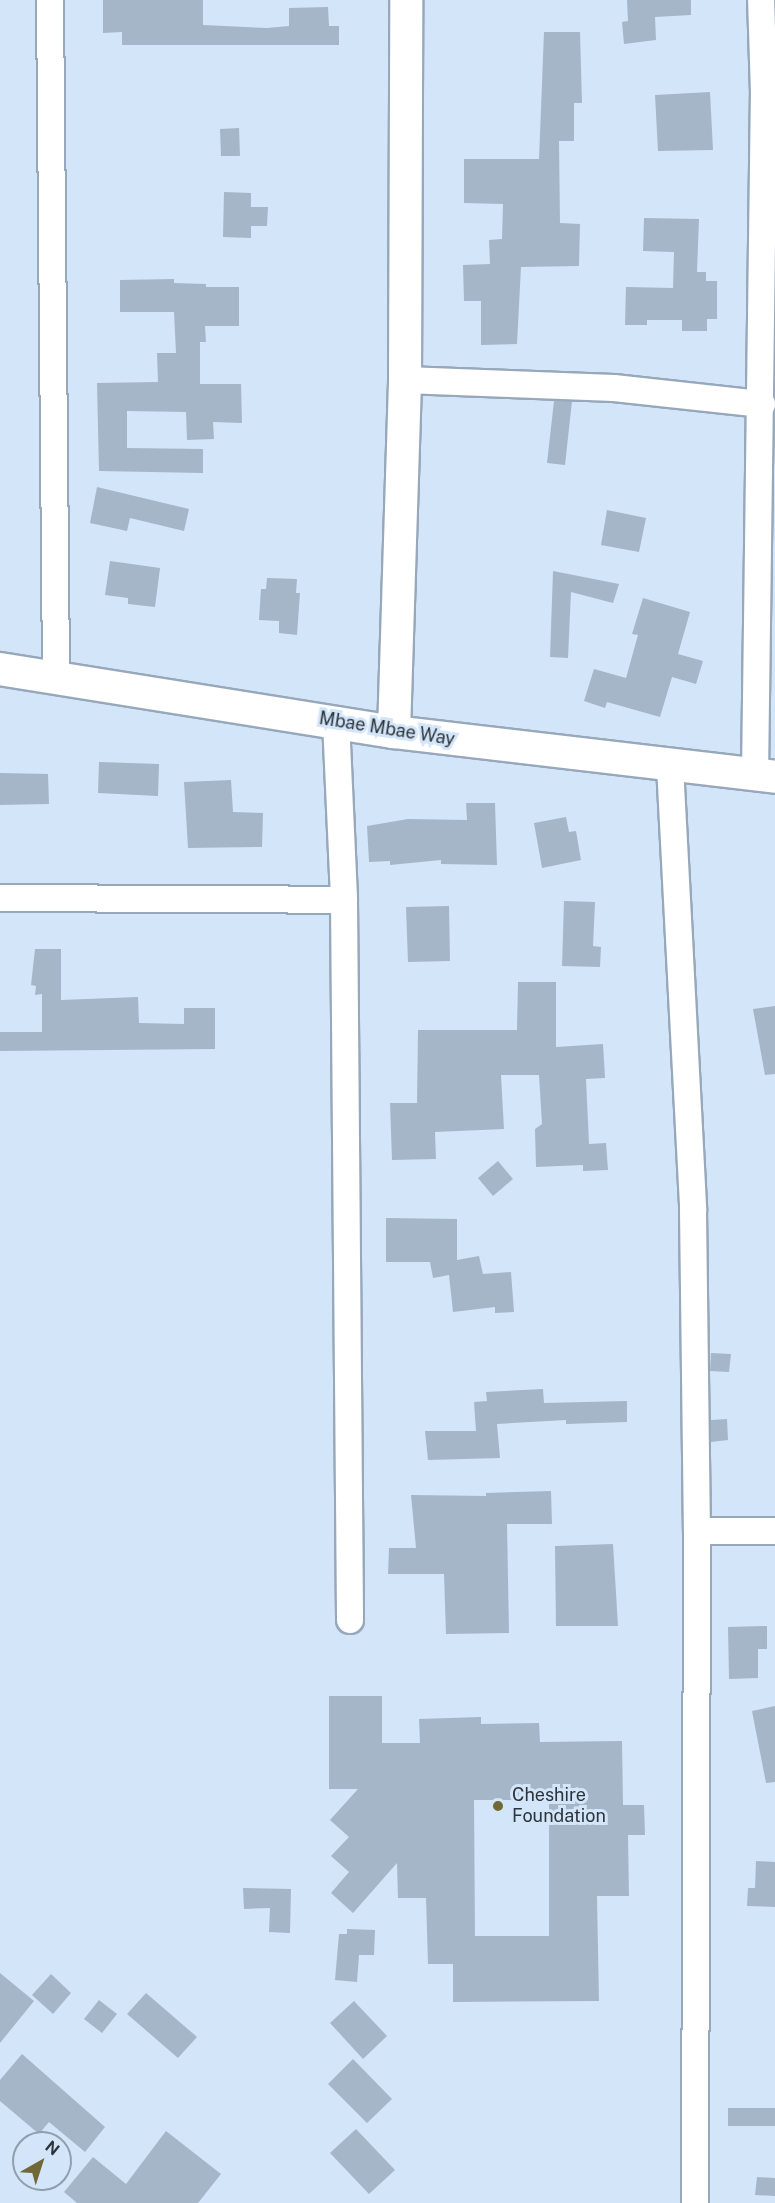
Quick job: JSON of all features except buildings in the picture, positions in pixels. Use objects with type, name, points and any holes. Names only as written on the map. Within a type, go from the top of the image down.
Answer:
[{"type":"street","points":[[50,0],[56,678]]},
{"type":"street","points":[[394,732],[405,380],[406,0]]},
{"type":"street","points":[[761,0],[770,93],[762,404],[768,449],[765,776]]},
{"type":"street","points":[[405,380],[603,387],[762,404]]},
{"type":"street","name":"Mbae Mbae Way","points":[[0,669],[394,732],[765,776]]},
{"type":"street","points":[[336,721],[344,900],[350,1620]]},
{"type":"street","points":[[670,766],[693,1210],[697,1531],[696,2203]]},
{"type":"street","points":[[0,898],[344,900]]},
{"type":"street","points":[[697,1531],[775,1531]]},
{"type":"place","name":"Cheshire Foundation","points":[[498,1806]]}]
